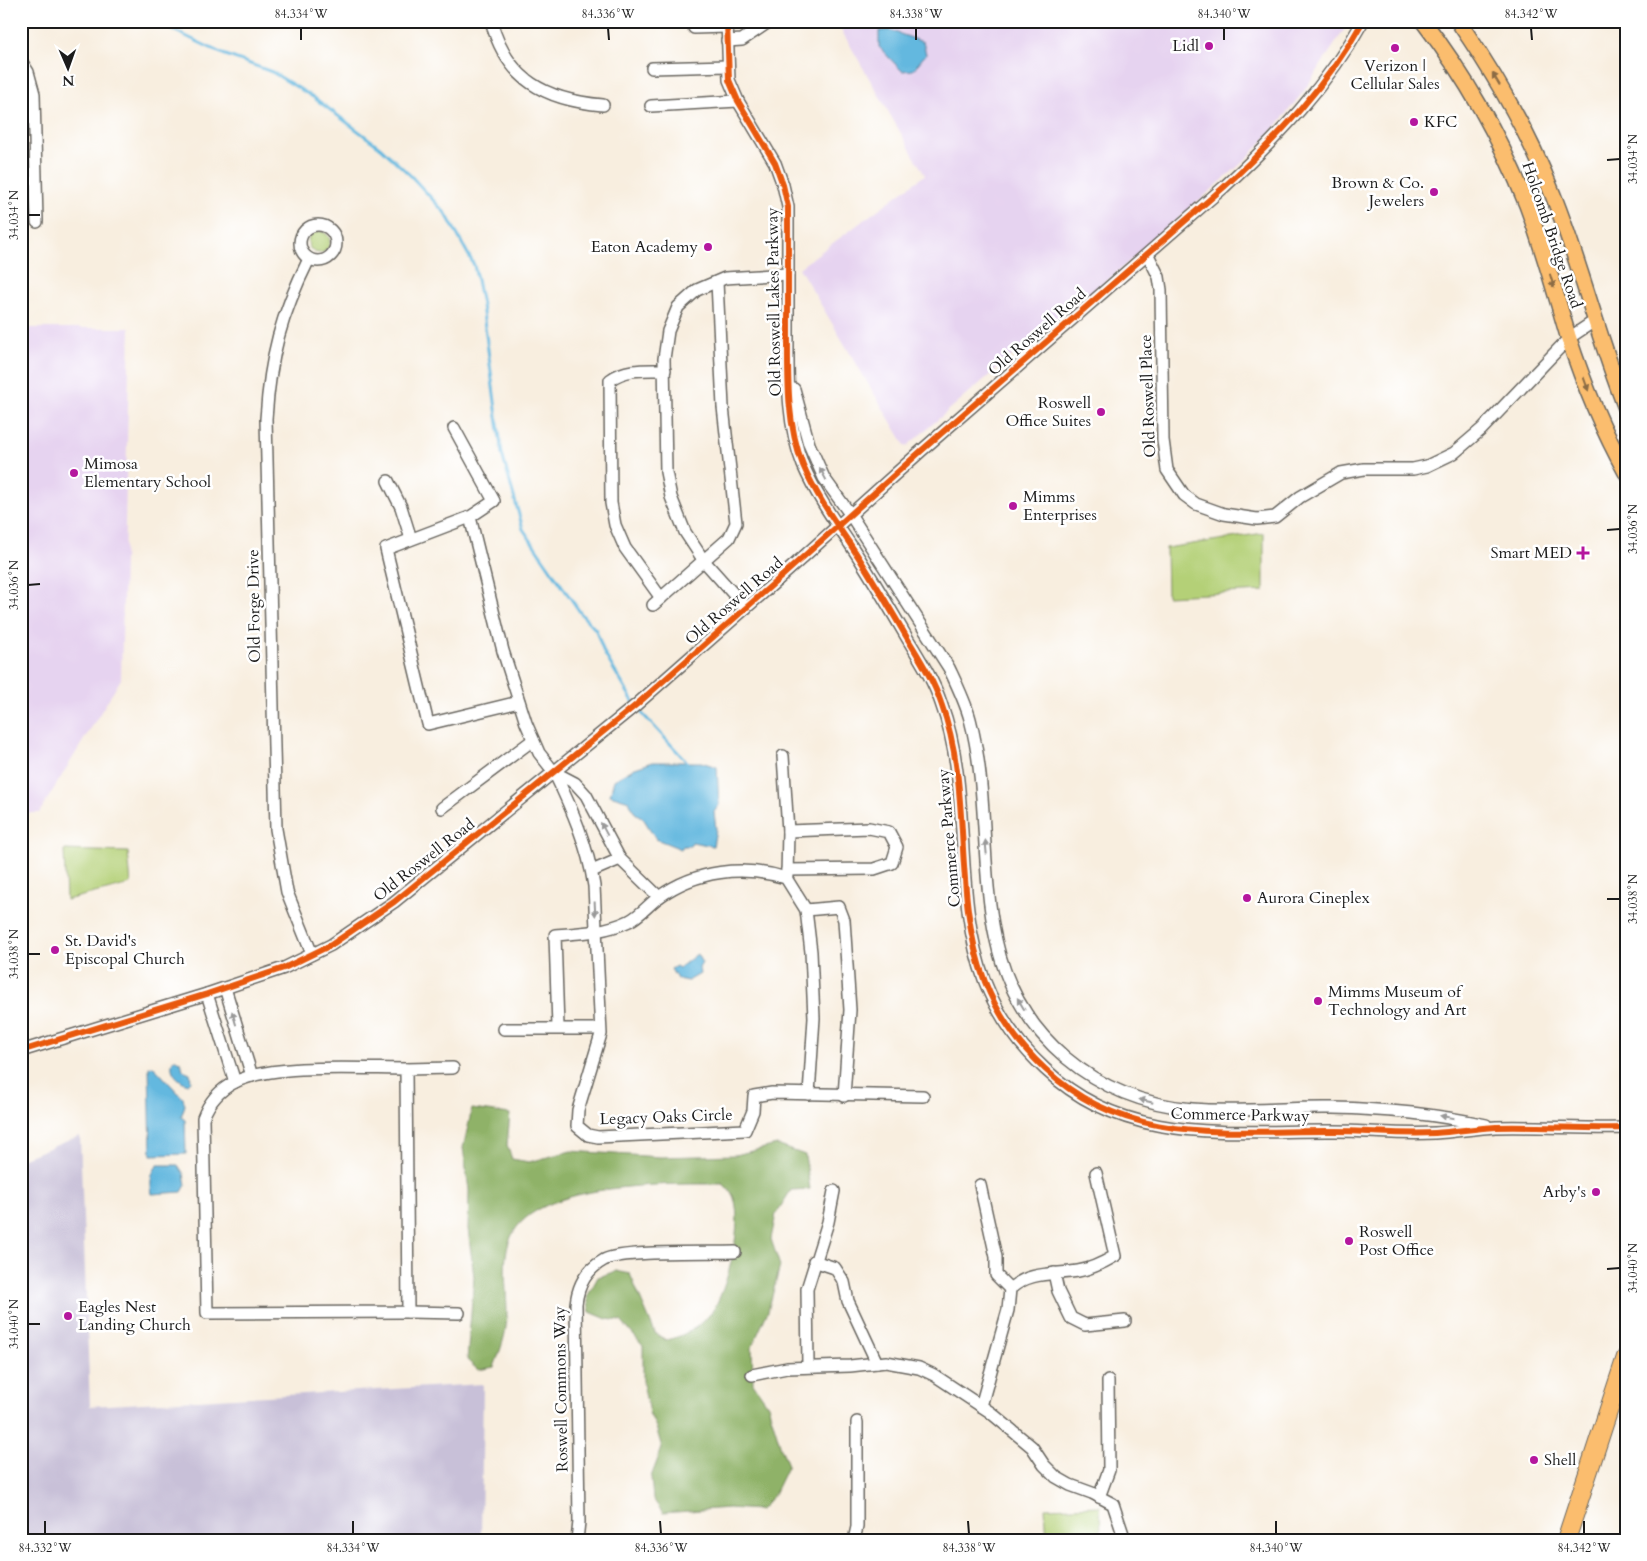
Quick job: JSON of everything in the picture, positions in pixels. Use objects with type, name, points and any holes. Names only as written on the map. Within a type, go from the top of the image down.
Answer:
[{"type":"highway","points":[[1566,1540],[1626,1358]]},
{"type":"main road","name":"Holcomb Bridge Road","points":[[1422,21],[1476,100],[1510,166],[1539,240],[1569,338],[1602,425],[1626,472]]},
{"type":"main road","name":"Holcomb Bridge Road","points":[[1458,21],[1501,87],[1538,158],[1554,196],[1626,408]]},
{"type":"street","points":[[491,21],[497,41],[507,59],[525,80],[548,94],[573,103],[602,105]]},
{"type":"street","points":[[727,42],[742,40],[770,21]]},
{"type":"street","name":"Old Roswell Road","points":[[21,1051],[207,994],[284,968],[362,925],[394,902],[554,772],[746,608],[978,400],[1148,255],[1224,187],[1271,142],[1330,72],[1363,21]]},
{"type":"street","points":[[694,28],[727,24]]},
{"type":"street","name":"Old Roswell Lakes Parkway","points":[[727,24],[729,80],[738,101],[767,148],[783,185],[788,207],[788,363],[790,409],[797,448],[812,483],[838,526]]},
{"type":"street","points":[[21,61],[28,72],[34,94],[37,222]]},
{"type":"street","points":[[652,68],[728,66]]},
{"type":"street","points":[[651,106],[738,101]]},
{"type":"street","name":"Old Roswell Place","points":[[1148,255],[1159,277],[1161,290],[1163,448],[1167,470],[1184,495],[1196,504],[1224,514],[1267,519],[1274,517],[1300,497],[1341,473],[1364,470],[1413,469],[1441,460],[1469,442],[1569,338],[1596,320]]},
{"type":"street","name":"Old Forge Drive","points":[[309,259],[287,306],[275,342],[268,380],[266,419],[276,829],[287,892],[312,954]]},
{"type":"street","points":[[746,608],[704,561],[685,532],[670,497],[666,472],[665,370],[668,331],[678,306],[698,290],[725,278],[758,274],[788,274]]},
{"type":"street","points":[[665,370],[639,370],[620,373],[610,380],[608,399],[611,503],[615,525],[625,548],[657,601],[729,538],[736,523],[723,407],[717,282]]},
{"type":"street","name":"Old Roswell Lakes Parkway","points":[[788,363],[804,427],[816,460],[833,492],[850,514]]},
{"type":"street","points":[[454,428],[494,501],[470,517],[386,548],[428,724],[519,702]]},
{"type":"street","points":[[388,481],[401,507],[411,539]]},
{"type":"street","name":"Commerce Parkway","points":[[850,514],[948,668],[961,693],[976,742],[992,920],[998,948],[1014,993],[1038,1030],[1052,1045],[1083,1072],[1100,1083],[1119,1092],[1156,1103],[1214,1110],[1331,1108],[1412,1112],[1495,1127]]},
{"type":"street","points":[[470,517],[503,651],[519,702],[539,754],[554,772],[574,783],[586,795],[620,859],[659,897]]},
{"type":"street","name":"Commerce Parkway","points":[[838,526],[883,596],[930,678],[940,700],[954,746],[970,922],[978,963],[994,1003],[1021,1044],[1052,1076],[1070,1090],[1110,1112],[1151,1125],[1192,1131],[1434,1133],[1495,1127],[1626,1128]]},
{"type":"street","points":[[442,808],[533,740]]},
{"type":"street","points":[[783,756],[788,831],[787,874],[806,910],[811,952],[814,1018],[809,1094]]},
{"type":"street","name":"Legacy Oaks Circle","points":[[554,772],[575,814],[592,871],[596,932],[600,1029],[578,1110],[577,1126],[588,1135],[598,1137],[625,1134],[746,1130],[753,1111],[754,1096],[772,1093],[844,1096],[923,1096]]},
{"type":"street","points":[[558,1027],[555,935],[596,932],[630,920],[659,897],[689,880],[710,872],[787,874],[874,869],[892,863],[896,848],[889,832],[869,828],[788,831]]},
{"type":"street","points":[[592,871],[620,859]]},
{"type":"street","points":[[806,910],[839,907],[844,920],[850,1010],[844,1096]]},
{"type":"street","points":[[225,988],[252,1076]]},
{"type":"street","points":[[207,994],[235,1082]]},
{"type":"street","points":[[504,1029],[558,1027],[600,1029]]},
{"type":"street","points":[[226,1054],[243,1048]]},
{"type":"street","points":[[453,1068],[284,1071],[252,1076],[235,1082],[218,1093],[208,1104],[203,1118],[207,1313],[459,1313]]},
{"type":"street","points":[[406,1069],[408,1312]]},
{"type":"street","points":[[981,1406],[1008,1310],[1010,1290],[1024,1279],[1040,1274],[1078,1271],[1094,1267],[1115,1256],[1096,1173]]},
{"type":"street","points":[[980,1185],[996,1257],[996,1275],[1010,1290]]},
{"type":"street","points":[[808,1366],[806,1289],[828,1222],[834,1191]]},
{"type":"street","name":"Roswell Commons Way","points":[[577,1540],[579,1522],[576,1304],[582,1282],[595,1266],[617,1256],[735,1252]]},
{"type":"street","points":[[814,1261],[835,1268],[844,1282],[848,1301],[877,1363]]},
{"type":"street","points":[[1054,1273],[1058,1291],[1071,1318],[1086,1325],[1125,1320]]},
{"type":"street","points":[[752,1375],[808,1366],[850,1366],[877,1363],[903,1364],[919,1368],[934,1375],[981,1406],[1032,1447],[1044,1465],[1070,1486],[1113,1504],[1125,1540]]},
{"type":"street","points":[[1099,1497],[1109,1470],[1108,1381]]},
{"type":"street","points":[[854,1540],[857,1528],[857,1422]]},
{"type":"shaded area","points":[[836,21],[1350,21],[1304,91],[1270,134],[1242,163],[1060,322],[1042,330],[906,447],[799,268],[925,175]]},
{"type":"shaded area","name":"Mimosa Elementary School","points":[[21,328],[130,328],[121,679],[39,813],[21,813]]},
{"type":"shaded area","points":[[80,1136],[90,1406],[483,1384],[481,1540],[21,1540],[21,1159]]},
{"type":"green space","points":[[319,231],[327,234],[330,242],[327,250],[319,253],[311,250],[308,242],[311,234]]},
{"type":"green space","points":[[1264,533],[1264,591],[1167,596],[1166,548]]},
{"type":"green space","points":[[64,850],[128,852],[131,884],[66,900]]},
{"type":"green space","points":[[472,1109],[510,1114],[507,1145],[512,1159],[529,1162],[571,1151],[660,1157],[735,1155],[777,1145],[805,1155],[810,1189],[791,1190],[776,1214],[771,1239],[780,1266],[768,1311],[752,1347],[753,1383],[768,1405],[788,1465],[773,1496],[760,1510],[728,1508],[663,1513],[653,1499],[651,1477],[662,1448],[656,1427],[649,1413],[643,1383],[643,1346],[621,1321],[607,1319],[590,1312],[587,1297],[598,1277],[616,1271],[630,1274],[655,1333],[666,1340],[684,1334],[696,1327],[707,1318],[717,1303],[729,1272],[736,1235],[737,1218],[731,1192],[723,1184],[671,1184],[606,1190],[575,1196],[547,1205],[525,1219],[511,1237],[508,1247],[505,1270],[507,1316],[501,1347],[494,1367],[478,1370],[467,1360],[474,1277],[468,1229],[469,1190],[463,1148]]},
{"type":"green space","points":[[1100,1506],[1101,1540],[1047,1540],[1045,1508]]},
{"type":"water","points":[[889,30],[923,42],[926,54],[913,70],[902,71],[879,47],[879,31]]},
{"type":"water","points":[[653,762],[701,762],[717,767],[719,805],[714,812],[716,829],[713,846],[692,842],[690,846],[683,846],[681,849],[656,839],[643,818],[635,813],[629,801],[610,795],[614,780],[635,768]]},
{"type":"water","points":[[697,954],[702,963],[699,968],[700,974],[688,981],[677,979],[671,969],[676,966],[679,968]]},
{"type":"water","points":[[174,1059],[181,1062],[183,1070],[190,1073],[191,1081],[188,1084],[181,1080],[173,1071],[172,1063]]},
{"type":"water","points":[[153,1066],[183,1098],[185,1105],[181,1117],[185,1120],[186,1154],[151,1155],[149,1067]]},
{"type":"water","points":[[158,1165],[178,1165],[184,1174],[186,1185],[182,1192],[152,1194],[151,1178],[153,1171]]},
{"type":"waterway","points":[[149,21],[171,29],[223,54],[272,72],[313,97],[381,148],[411,176],[446,214],[474,265],[482,305],[502,454],[523,529],[582,615],[596,630],[604,653],[637,708],[687,762]]},
{"type":"cycle path","points":[[727,21],[729,80],[738,101],[775,163],[788,207],[788,381],[793,432],[797,449],[819,496],[879,590],[938,694],[951,737],[957,772],[968,913],[975,948],[990,994],[1003,1018],[1026,1050],[1045,1069],[1077,1094],[1110,1111],[1146,1123],[1182,1129],[1220,1132],[1335,1131],[1410,1134],[1496,1127],[1626,1128]]},
{"type":"cycle path","points":[[21,1051],[207,994],[284,968],[331,945],[394,902],[636,705],[921,451],[1224,187],[1282,130],[1318,89],[1363,21]]},
{"type":"place","name":"Lidl","points":[[1209,46]]},
{"type":"place","name":"Verizon | Cellular Sales","points":[[1395,48]]},
{"type":"place","name":"KFC","points":[[1414,122]]},
{"type":"place","name":"Brown & Co. Jewelers","points":[[1434,192]]},
{"type":"place","name":"Eaton Academy","points":[[708,247]]},
{"type":"place","name":"Roswell Office Suites","points":[[1101,412]]},
{"type":"place","name":"Mimosa Elementary School","points":[[74,473]]},
{"type":"place","name":"Mimms Enterprises","points":[[1013,506]]},
{"type":"place","name":"Smart MED","points":[[1583,553]]},
{"type":"place","name":"Aurora Cineplex","points":[[1247,898]]},
{"type":"place","name":"St. David's Episcopal Church","points":[[55,950]]},
{"type":"place","name":"Mimms Museum of Technology and Art","points":[[1318,1001]]},
{"type":"place","name":"Arby's","points":[[1596,1192]]},
{"type":"place","name":"Roswell Post Office","points":[[1349,1241]]},
{"type":"place","name":"Eagles Nest Landing Church","points":[[68,1316]]},
{"type":"place","name":"Shell","points":[[1534,1460]]}]
